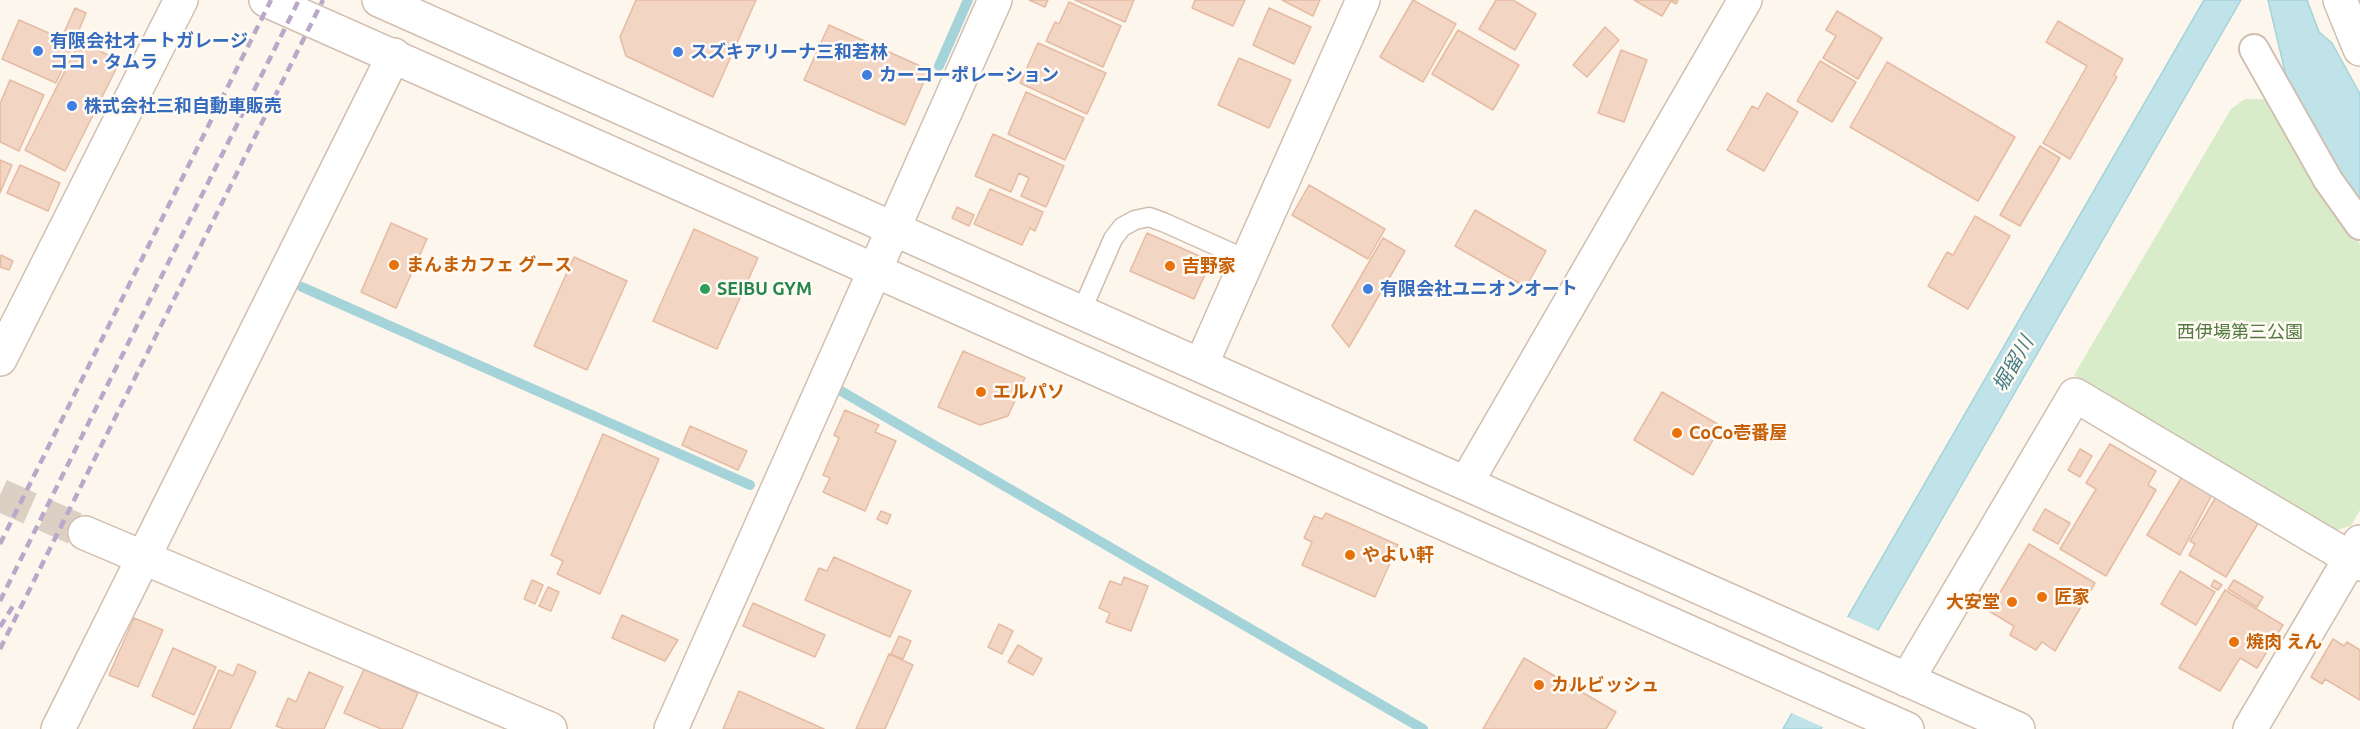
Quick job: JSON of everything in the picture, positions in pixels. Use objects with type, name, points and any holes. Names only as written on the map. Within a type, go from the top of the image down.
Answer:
[{"type":"street","points":[[0,359],[181,0]]},
{"type":"street","points":[[266,0],[1790,677],[1882,721]]},
{"type":"street","points":[[379,0],[418,8],[893,228],[2018,729]]},
{"type":"street","points":[[671,729],[995,0]]},
{"type":"street","points":[[1201,365],[1363,0]]},
{"type":"street","points":[[1466,483],[1745,0]]},
{"type":"street","points":[[2340,0],[2360,49]]},
{"type":"street","points":[[2254,49],[2328,180],[2360,225]]},
{"type":"street","points":[[58,729],[394,55]]},
{"type":"street","points":[[1894,674],[2075,395],[2357,554],[2250,729]]},
{"type":"street","points":[[85,533],[550,729]]},
{"type":"lane","points":[[1081,312],[1113,239],[1122,227],[1135,220],[1149,218],[1163,222],[1248,260]]},
{"type":"green space","name":"西伊場第三公園","points":[[2245,99],[2263,99],[2276,109],[2319,186],[2360,244],[2360,510],[2351,526],[2336,530],[2074,375],[2231,109]]},
{"type":"water","name":"堀留川","points":[[2204,0],[2241,0],[1821,729],[1783,729]]},
{"type":"water","points":[[2268,0],[2307,0],[2319,32],[2332,43],[2360,94],[2360,202],[2340,173],[2287,80]]},
{"type":"pier","points":[[1845,616],[1881,632],[1825,728],[1789,712]]},
{"type":"building","name":"スズキアリーナ三和若林","points":[[636,0],[756,0],[713,97],[626,56],[620,37]]},
{"type":"building","points":[[1029,0],[1048,0],[1045,7]]},
{"type":"building","points":[[1075,0],[1134,0],[1125,22]]},
{"type":"building","points":[[1195,0],[1245,0],[1233,26],[1192,8]]},
{"type":"building","points":[[1282,0],[1320,0],[1313,16]]},
{"type":"building","points":[[1413,0],[1456,24],[1423,82],[1380,57]]},
{"type":"building","points":[[1496,0],[1513,0],[1536,14],[1515,50],[1479,29]]},
{"type":"building","points":[[1634,0],[1678,0],[1676,4],[1671,1],[1662,16]]},
{"type":"building","points":[[1069,2],[1121,26],[1103,67],[1046,41],[1055,22],[1059,24]]},
{"type":"building","points":[[75,8],[86,13],[74,42],[62,37]]},
{"type":"building","points":[[1269,8],[1311,27],[1294,64],[1253,45]]},
{"type":"building","points":[[1837,11],[1882,38],[1858,79],[1823,58],[1836,36],[1826,30]]},
{"type":"building","name":"有限会社オートガレージ ココ・タムラ","points":[[19,20],[74,44],[56,83],[2,59]]},
{"type":"building","points":[[2058,21],[2123,59],[2114,75],[2117,77],[2070,159],[2043,143],[2087,66],[2046,42]]},
{"type":"building","name":"カーコーポレーション","points":[[829,25],[929,70],[905,125],[804,80]]},
{"type":"building","points":[[1605,27],[1619,40],[1587,77],[1573,65]]},
{"type":"building","points":[[1458,30],[1519,65],[1493,110],[1432,74]]},
{"type":"building","name":"株式会社三和自動車販売","points":[[80,41],[120,61],[65,171],[25,150]]},
{"type":"building","points":[[1038,43],[1106,73],[1087,114],[1020,83]]},
{"type":"building","points":[[1621,50],[1647,60],[1624,122],[1598,113]]},
{"type":"building","points":[[1239,58],[1291,80],[1269,128],[1218,105]]},
{"type":"building","points":[[1820,61],[1856,82],[1832,122],[1797,101]]},
{"type":"building","points":[[1887,62],[2015,137],[1978,201],[1850,127]]},
{"type":"building","points":[[10,80],[44,95],[19,151],[0,142],[0,104]]},
{"type":"building","points":[[1026,92],[1084,118],[1065,160],[1008,134]]},
{"type":"building","points":[[1767,93],[1798,112],[1764,171],[1727,150],[1752,106],[1758,109]]},
{"type":"building","points":[[993,134],[1064,166],[1046,207],[1021,196],[1029,178],[1019,173],[1011,192],[975,176]]},
{"type":"building","points":[[2040,146],[2060,158],[2020,226],[2000,215]]},
{"type":"building","points":[[0,160],[12,165],[0,193]]},
{"type":"building","points":[[20,165],[60,183],[48,211],[7,193]]},
{"type":"building","points":[[1309,185],[1385,229],[1368,259],[1292,215]]},
{"type":"building","points":[[990,189],[1043,212],[1035,231],[1030,228],[1022,245],[974,224]]},
{"type":"building","points":[[957,207],[974,215],[969,226],[952,218]]},
{"type":"building","points":[[1475,210],[1546,251],[1526,287],[1455,246]]},
{"type":"building","points":[[1975,216],[2010,236],[1968,309],[1928,286],[1947,252],[1953,255]]},
{"type":"building","name":"まんまカフェ グース","points":[[391,223],[427,239],[396,308],[361,292]]},
{"type":"building","name":"SEIBU GYM","points":[[694,229],[758,258],[717,349],[653,321]]},
{"type":"building","name":"吉野家","points":[[1147,233],[1211,261],[1194,299],[1130,271]]},
{"type":"building","name":"有限会社ユニオンオート","points":[[1383,238],[1405,251],[1349,347],[1332,326]]},
{"type":"building","points":[[1,255],[13,261],[9,270],[0,267]]},
{"type":"building","points":[[574,257],[627,281],[587,370],[534,346]]},
{"type":"building","name":"エルパソ","points":[[963,351],[1025,378],[1008,416],[980,425],[938,407]]},
{"type":"building","name":"CoCo壱番屋","points":[[1662,392],[1721,426],[1693,475],[1634,440]]},
{"type":"building","points":[[845,410],[879,425],[875,432],[896,441],[865,511],[823,492],[830,478],[823,475],[839,438],[834,435]]},
{"type":"building","points":[[690,426],[747,451],[738,470],[682,445]]},
{"type":"building","points":[[603,434],[659,459],[600,594],[557,574],[563,561],[551,555]]},
{"type":"building","points":[[2110,444],[2156,471],[2148,485],[2156,490],[2106,576],[2060,549],[2096,489],[2086,483]]},
{"type":"building","points":[[2080,449],[2092,456],[2080,477],[2068,470]]},
{"type":"building","points":[[2183,475],[2213,493],[2180,555],[2147,535]]},
{"type":"building","points":[[2217,495],[2260,520],[2226,577],[2189,555],[2195,544],[2190,541]]},
{"type":"building","points":[[2045,509],[2070,523],[2058,544],[2033,530]]},
{"type":"building","points":[[881,511],[891,515],[887,524],[877,519]]},
{"type":"building","name":"やよい軒","points":[[1326,513],[1398,545],[1375,597],[1302,565],[1312,542],[1304,538],[1314,516],[1322,519]]},
{"type":"building","name":"匠家","points":[[2029,544],[2095,583],[2055,651],[2042,642],[2036,650],[2010,635],[2014,626],[1989,611]]},
{"type":"building","points":[[834,557],[911,591],[890,637],[805,600],[819,568],[827,571]]},
{"type":"building","points":[[2180,571],[2215,592],[2196,625],[2161,604]]},
{"type":"building","points":[[1124,577],[1148,586],[1131,631],[1106,622],[1110,613],[1099,608],[1110,581],[1121,585]]},
{"type":"building","points":[[532,580],[543,585],[535,604],[524,599]]},
{"type":"building","points":[[2214,580],[2222,585],[2218,590],[2211,586]]},
{"type":"building","points":[[2234,580],[2263,597],[2257,607],[2228,589]]},
{"type":"building","points":[[548,587],[559,592],[551,611],[539,606]]},
{"type":"building","name":"焼肉 えん","points":[[2225,590],[2283,625],[2257,668],[2240,658],[2220,691],[2179,668]]},
{"type":"building","points":[[753,603],[825,635],[815,657],[743,626]]},
{"type":"building","points":[[622,615],[678,640],[665,661],[612,638]]},
{"type":"building","points":[[134,618],[163,630],[138,687],[109,675]]},
{"type":"building","points":[[999,624],[1013,631],[1002,654],[988,647]]},
{"type":"building","points":[[899,636],[911,641],[903,659],[891,654]]},
{"type":"building","points":[[2333,639],[2344,646],[2347,642],[2360,650],[2360,700],[2325,679],[2322,684],[2311,677]]},
{"type":"building","points":[[1018,645],[1042,659],[1033,675],[1008,662]]},
{"type":"building","points":[[173,648],[216,667],[194,715],[152,696]]},
{"type":"building","points":[[889,654],[913,665],[885,729],[856,729]]},
{"type":"building","name":"カルビッシュ","points":[[1524,658],[1616,712],[1606,729],[1483,729]]},
{"type":"building","points":[[238,664],[256,672],[230,729],[193,729],[219,670],[233,676]]},
{"type":"building","points":[[364,669],[418,693],[402,729],[381,729],[344,713]]},
{"type":"building","points":[[309,672],[343,687],[324,729],[284,729],[276,726],[288,698],[296,702]]},
{"type":"building","points":[[739,691],[824,729],[723,729]]},
{"type":"waterway","points":[[939,66],[968,0]]},
{"type":"waterway","points":[[302,287],[750,485]]},
{"type":"waterway","points":[[841,391],[1423,729]]},
{"type":"tunnel","points":[[0,495],[85,533]]},
{"type":"railway","points":[[0,544],[271,0]]},
{"type":"railway","points":[[0,601],[299,0]]},
{"type":"railway","points":[[0,649],[323,0]]},
{"type":"railway","points":[[0,627],[13,606]]},
{"type":"place","name":"有限会社オートガレージ ココ・タムラ","points":[[38,51]]},
{"type":"place","name":"スズキアリーナ三和若林","points":[[678,52]]},
{"type":"place","name":"カーコーポレーション","points":[[867,75]]},
{"type":"place","name":"株式会社三和自動車販売","points":[[72,106]]},
{"type":"place","name":"まんまカフェ グース","points":[[394,265]]},
{"type":"place","name":"吉野家","points":[[1170,266]]},
{"type":"place","name":"SEIBU GYM","points":[[705,289]]},
{"type":"place","name":"有限会社ユニオンオート","points":[[1368,289]]},
{"type":"place","name":"エルパソ","points":[[981,392]]},
{"type":"place","name":"CoCo壱番屋","points":[[1677,433]]},
{"type":"place","name":"やよい軒","points":[[1350,555]]},
{"type":"place","name":"匠家","points":[[2042,597]]},
{"type":"place","name":"大安堂","points":[[2012,602]]},
{"type":"place","name":"焼肉 えん","points":[[2234,642]]},
{"type":"place","name":"カルビッシュ","points":[[1539,685]]}]
